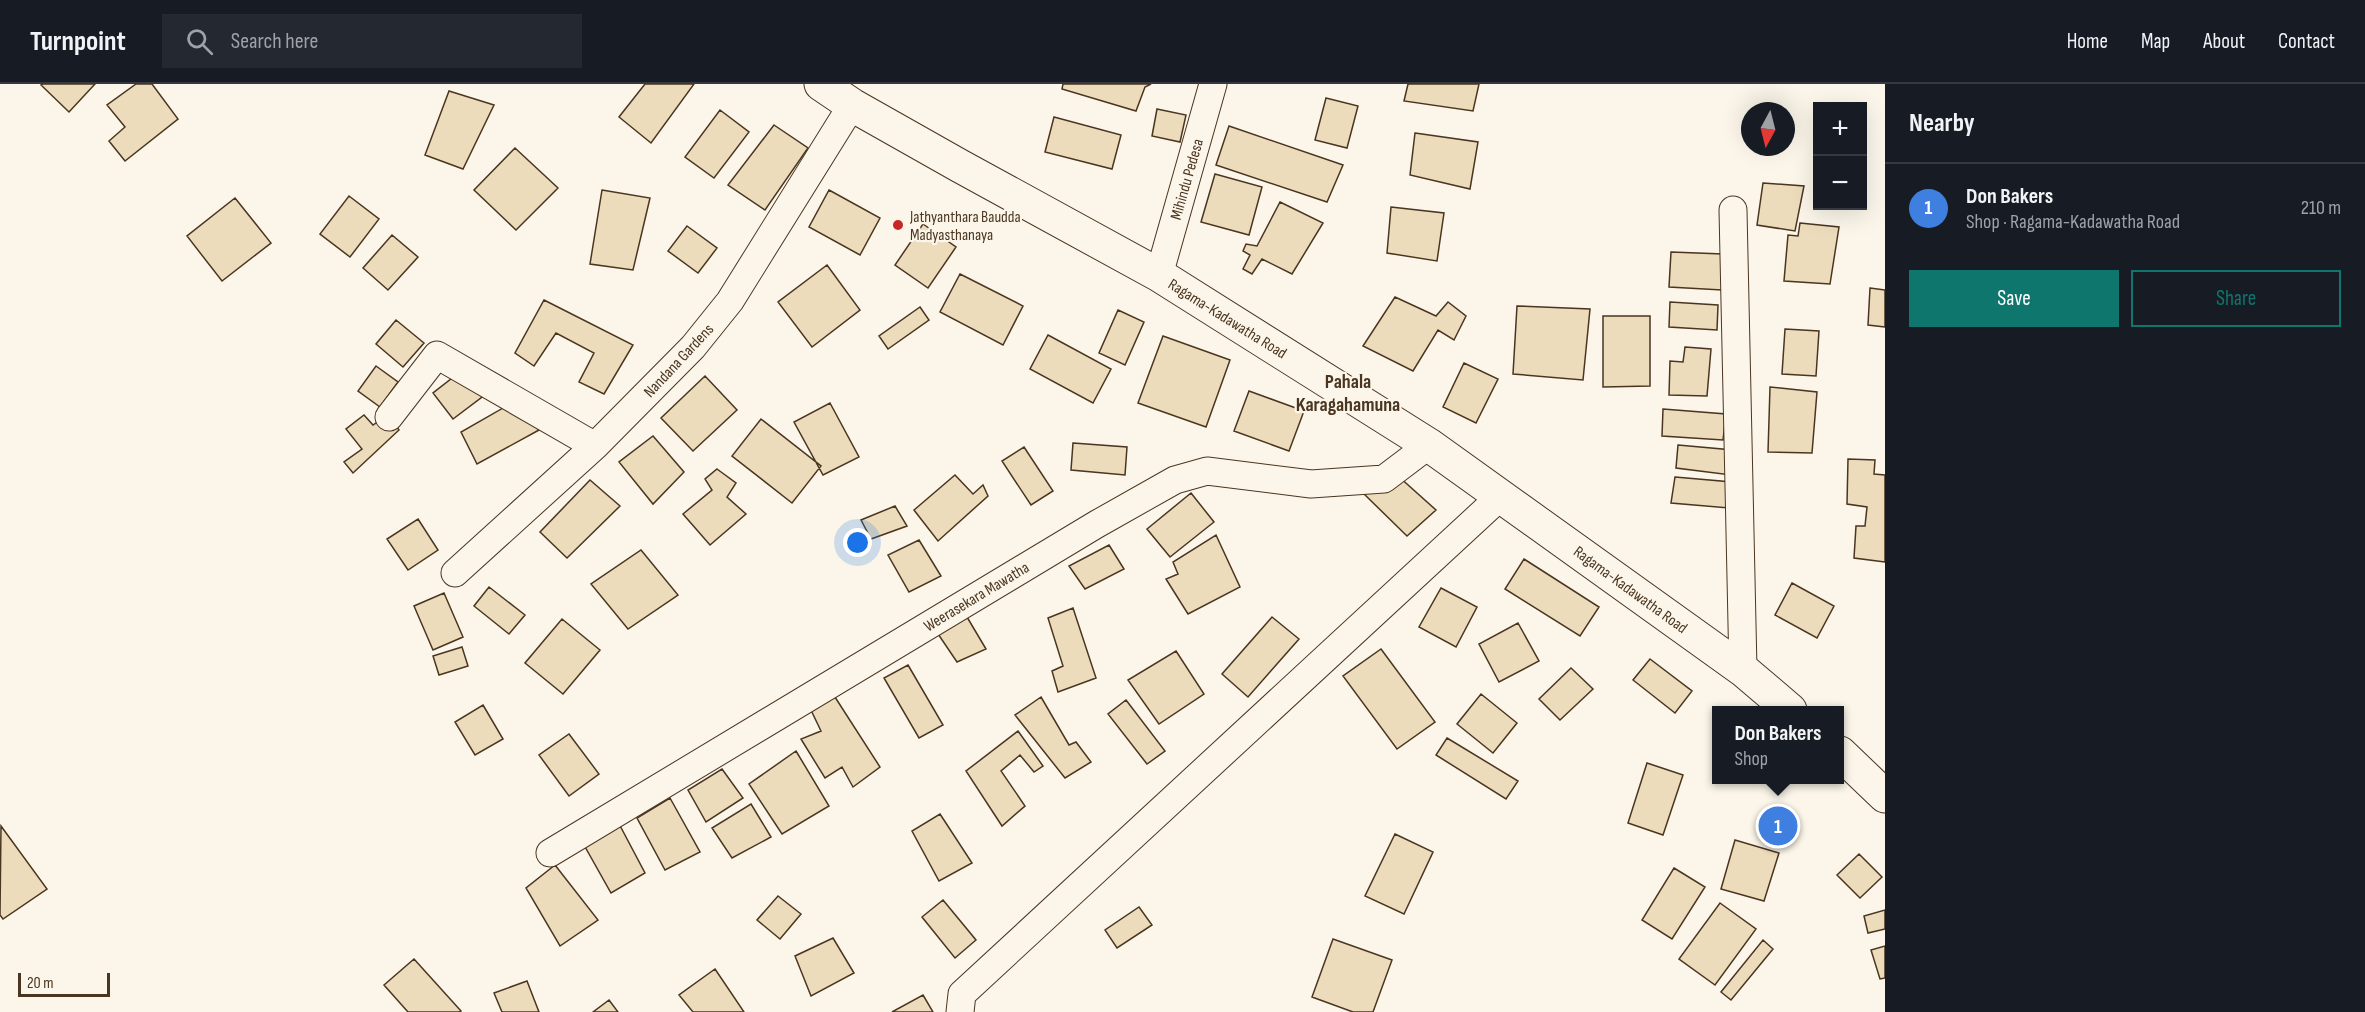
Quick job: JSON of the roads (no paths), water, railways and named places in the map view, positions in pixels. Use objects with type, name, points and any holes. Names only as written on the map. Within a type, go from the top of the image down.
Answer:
[{"type":"main road","name":"Ragama-Kadawatha Road","points":[[821,84],[852,105],[1159,275],[1429,445],[1743,670],[1784,706]]},
{"type":"main road","points":[[1844,758],[1885,796]]},
{"type":"street","name":"Mihindu Pedesa","points":[[1159,275],[1213,84]]},
{"type":"street","name":"Nandana Gardens","points":[[455,573],[595,446],[693,347],[730,301],[852,105]]},
{"type":"street","points":[[1733,210],[1743,670]]},
{"type":"street","points":[[389,417],[437,355],[595,446]]},
{"type":"street","name":"Weerasekara Mawatha","points":[[550,854],[1097,524],[1175,480],[1208,471],[1311,484],[1384,479],[1429,445]]},
{"type":"street","points":[[960,1012],[962,994],[1501,496]]},
{"type":"place","name":"Jathyanthara Baudda Madyasthanaya","points":[[898,225]]},
{"type":"place","name":"Don Bakers","points":[[1778,826]]},
{"type":"district","name":"Pahala Karagahamuna","points":[[1348,392]]}]
